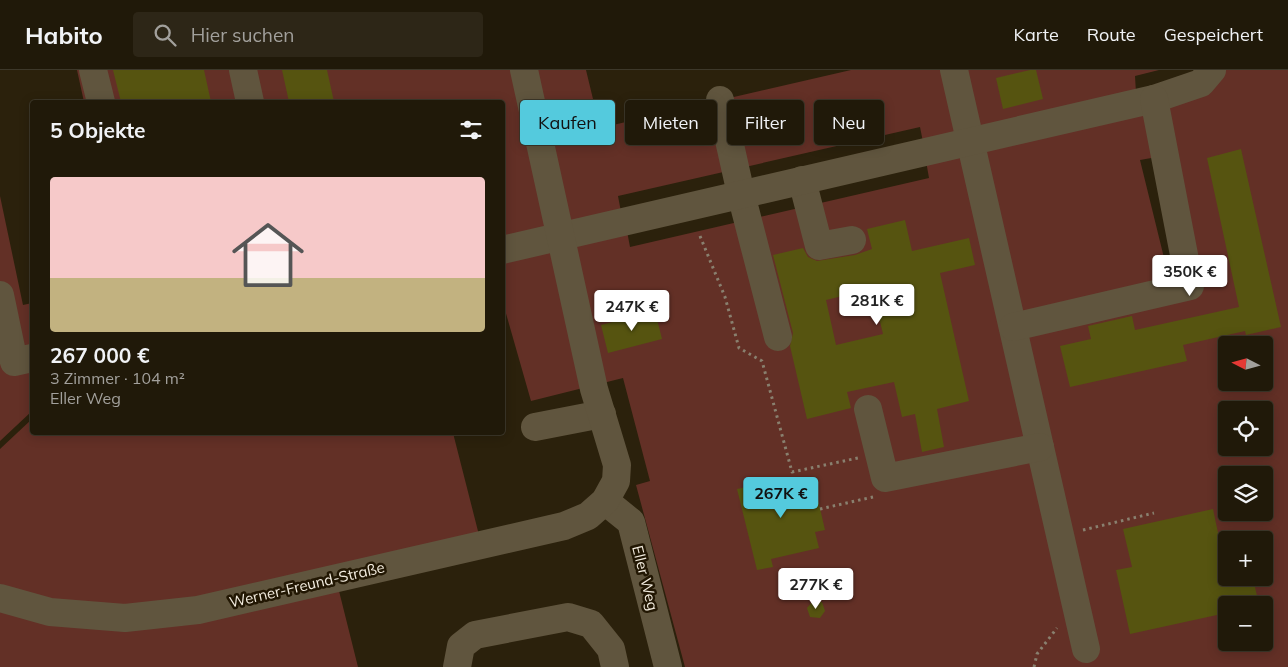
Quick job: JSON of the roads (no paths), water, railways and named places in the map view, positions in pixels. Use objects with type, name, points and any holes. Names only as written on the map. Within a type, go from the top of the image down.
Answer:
[{"type":"street","points":[[93,70],[100,100]]},
{"type":"street","points":[[243,70],[250,100]]},
{"type":"street","points":[[524,70],[602,414],[617,465],[616,481],[605,501]]},
{"type":"street","points":[[954,70],[1086,649]]},
{"type":"street","points":[[505,249],[970,140],[1154,99],[1201,83],[1212,70]]},
{"type":"street","points":[[1013,327],[1190,286],[1154,99]]},
{"type":"street","points":[[720,100],[741,194],[778,337]]},
{"type":"street","points":[[802,180],[819,246],[852,240]]},
{"type":"street","points":[[0,295],[16,361]]},
{"type":"street","points":[[868,409],[882,466],[1040,447]]},
{"type":"street","points":[[535,427],[602,414]]},
{"type":"street","name":"Werner-Freund-Straße","points":[[0,598],[50,612],[125,618],[198,610],[564,526],[588,516],[605,501]]},
{"type":"street","name":"Eller Weg","points":[[605,501],[631,522],[668,667]]},
{"type":"street","points":[[457,667],[461,646],[475,636],[568,617],[591,624],[611,649],[615,667]]}]
